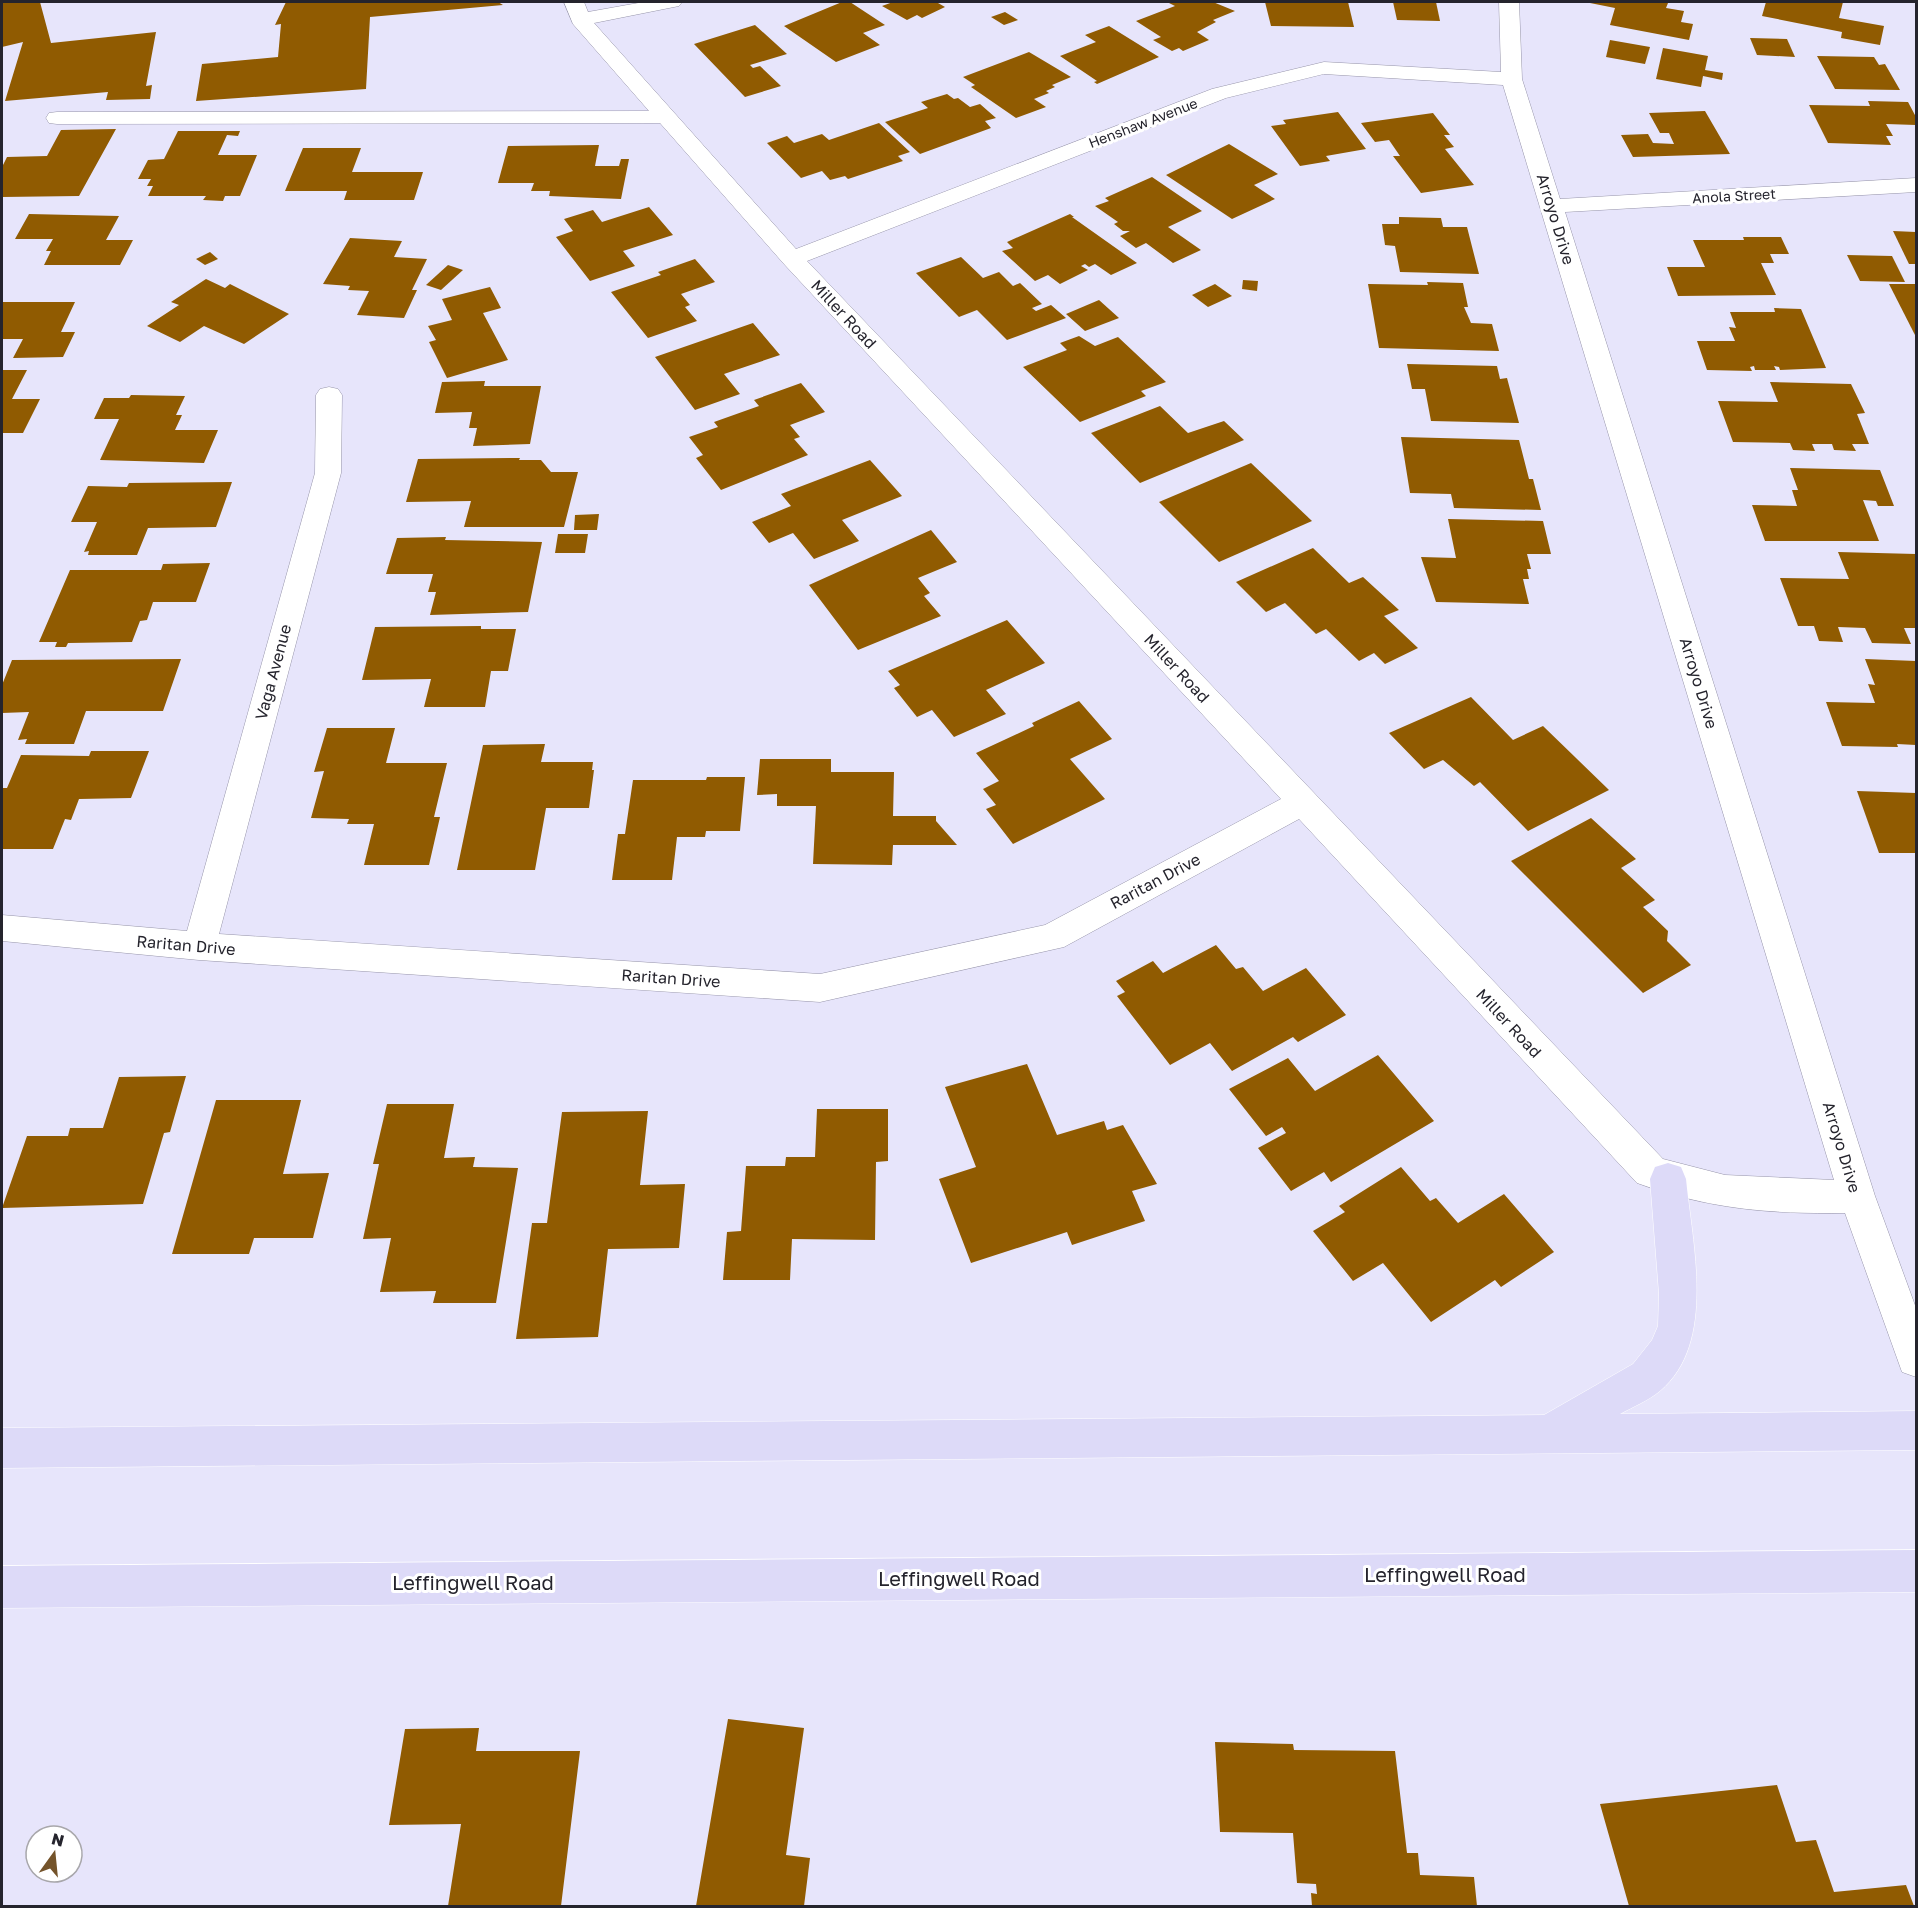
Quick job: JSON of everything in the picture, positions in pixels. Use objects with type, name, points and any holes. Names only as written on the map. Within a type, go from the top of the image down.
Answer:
[{"type":"main road","points":[[1548,1434],[1647,1377],[1667,1352],[1677,1326],[1678,1294],[1668,1179]]},
{"type":"main road","points":[[2,1448],[1917,1431]]},
{"type":"main road","name":"Leffingwell Road","points":[[2,1587],[1917,1571]]},
{"type":"street","points":[[577,11],[672,2]]},
{"type":"street","name":"Arroyo Drive","points":[[1509,2],[1512,79],[1857,1196],[1917,1359]]},
{"type":"street","name":"Miller Road","points":[[577,11],[666,117],[792,259],[1650,1171],[1668,1179],[1768,1197],[1857,1196]]},
{"type":"street","name":"Henshaw Avenue","points":[[792,259],[1219,93],[1324,68],[1512,79]]},
{"type":"street","points":[[57,118],[666,117]]},
{"type":"street","name":"Anola Street","points":[[1552,206],[1917,185]]},
{"type":"street","name":"Vaga Avenue","points":[[199,946],[328,472],[329,395]]},
{"type":"street","name":"Raritan Drive","points":[[2,928],[199,946],[820,988],[1052,937],[1303,802]]},
{"type":"building","points":[[2,2],[40,2],[51,43],[156,32],[146,86],[152,85],[150,99],[106,100],[108,92],[5,101],[23,42],[2,47]]},
{"type":"building","points":[[286,2],[498,2],[503,5],[370,17],[366,89],[196,101],[202,64],[278,57],[281,24],[275,25]]},
{"type":"building","points":[[842,2],[850,2],[885,25],[863,33],[880,45],[836,62],[784,26]]},
{"type":"building","points":[[893,2],[942,2],[938,3],[945,7],[922,18],[917,15],[907,20],[882,6]]},
{"type":"building","points":[[1167,2],[1213,2],[1235,11],[1213,20],[1216,22],[1197,32],[1209,40],[1183,51],[1179,48],[1172,51],[1153,40],[1161,37],[1136,21],[1175,6]]},
{"type":"building","points":[[1265,2],[1348,2],[1354,27],[1271,26]]},
{"type":"building","points":[[1393,2],[1436,2],[1440,21],[1397,20]]},
{"type":"building","points":[[1585,2],[1668,3],[1666,8],[1684,11],[1681,22],[1693,24],[1689,40],[1610,25],[1615,8]]},
{"type":"building","points":[[1766,2],[1843,2],[1839,18],[1884,26],[1880,45],[1841,38],[1842,32],[1762,16]]},
{"type":"building","points":[[1005,12],[1018,20],[1004,25],[991,17]]},
{"type":"building","points":[[755,25],[787,54],[750,65],[753,68],[760,66],[781,86],[745,97],[694,44]]},
{"type":"building","points":[[1109,26],[1159,57],[1097,84],[1094,82],[1097,81],[1060,56],[1096,42],[1085,35]]},
{"type":"building","points":[[1750,38],[1787,39],[1795,57],[1757,55]]},
{"type":"building","points":[[1610,40],[1650,47],[1645,64],[1606,57]]},
{"type":"building","points":[[1663,48],[1708,56],[1705,70],[1723,73],[1722,80],[1703,76],[1701,87],[1656,79]]},
{"type":"building","points":[[1029,52],[1071,77],[1052,85],[1055,87],[1046,91],[1049,93],[1034,99],[1046,107],[1016,118],[971,87],[975,85],[963,77]]},
{"type":"building","points":[[1817,56],[1874,57],[1879,65],[1885,64],[1900,90],[1835,89]]},
{"type":"building","points":[[947,94],[954,99],[958,98],[970,107],[980,104],[996,118],[985,121],[991,128],[920,154],[885,122],[928,108],[921,102]]},
{"type":"building","points":[[1868,101],[1908,102],[1916,117],[1916,125],[1886,124],[1893,136],[1886,136],[1891,145],[1828,143],[1809,105],[1870,106]]},
{"type":"building","points":[[1705,111],[1730,154],[1633,157],[1621,135],[1648,134],[1653,143],[1674,144],[1669,133],[1660,133],[1649,113]]},
{"type":"building","points":[[1338,112],[1366,149],[1326,156],[1330,161],[1300,166],[1271,126],[1286,124],[1283,120]]},
{"type":"building","points":[[1433,113],[1450,135],[1444,135],[1454,147],[1445,149],[1474,185],[1421,193],[1393,156],[1400,156],[1389,140],[1375,142],[1361,123]]},
{"type":"building","points":[[879,123],[910,152],[898,156],[903,161],[848,179],[845,176],[830,180],[822,171],[801,178],[767,143],[787,136],[794,143],[822,134],[829,140]]},
{"type":"building","points":[[116,129],[79,196],[2,197],[2,167],[7,157],[47,156],[61,130]]},
{"type":"building","points":[[178,131],[240,131],[238,136],[227,135],[218,155],[257,155],[240,196],[225,196],[223,201],[203,200],[206,196],[148,196],[153,186],[147,186],[151,179],[138,179],[148,160],[164,159]]},
{"type":"building","points":[[1229,144],[1278,174],[1254,185],[1275,199],[1232,219],[1166,175]]},
{"type":"building","points":[[599,145],[595,166],[619,166],[621,159],[629,159],[621,199],[549,196],[550,191],[531,191],[534,183],[498,183],[508,146]]},
{"type":"building","points":[[303,148],[361,148],[352,172],[423,172],[414,200],[344,200],[347,191],[285,191]]},
{"type":"building","points":[[1152,177],[1202,211],[1168,227],[1201,250],[1173,263],[1146,243],[1136,248],[1120,236],[1130,231],[1123,231],[1114,224],[1118,222],[1095,206],[1109,201],[1105,198]]},
{"type":"building","points":[[649,207],[673,235],[623,251],[635,266],[590,281],[556,237],[573,231],[564,219],[593,210],[602,222]]},
{"type":"building","points":[[29,214],[119,216],[106,240],[133,240],[120,265],[44,265],[51,251],[46,251],[53,239],[15,239]]},
{"type":"building","points":[[1070,214],[1137,263],[1111,275],[1095,264],[1089,267],[1085,264],[1081,266],[1088,270],[1060,284],[1048,275],[1035,281],[1002,251],[1013,248],[1007,242]]},
{"type":"building","points":[[1399,217],[1441,218],[1443,227],[1467,227],[1479,274],[1400,272],[1395,246],[1385,245],[1382,224],[1399,224]]},
{"type":"building","points":[[1893,231],[1916,232],[1916,264],[1909,264]]},
{"type":"building","points":[[1743,237],[1781,237],[1789,254],[1770,254],[1774,263],[1761,263],[1776,295],[1678,296],[1667,267],[1705,267],[1693,240],[1744,240]]},
{"type":"building","points":[[350,238],[402,241],[394,257],[427,259],[412,290],[417,290],[404,318],[357,315],[369,291],[348,290],[350,286],[323,284]]},
{"type":"building","points":[[210,252],[218,259],[205,265],[196,259]]},
{"type":"building","points":[[1847,255],[1892,256],[1905,282],[1860,281]]},
{"type":"building","points":[[961,257],[983,278],[999,272],[1013,286],[1020,283],[1042,304],[1032,308],[1036,311],[1051,305],[1066,318],[1007,340],[977,310],[959,317],[916,273]]},
{"type":"building","points":[[695,259],[715,282],[681,294],[690,305],[685,307],[697,321],[648,338],[611,292],[661,275],[658,272]]},
{"type":"building","points":[[448,265],[463,270],[441,290],[426,285]]},
{"type":"building","points":[[206,279],[225,288],[230,284],[289,314],[244,344],[204,326],[180,342],[147,326],[179,305],[171,302]]},
{"type":"building","points":[[1243,280],[1258,281],[1257,291],[1242,289]]},
{"type":"building","points":[[1427,282],[1463,283],[1468,307],[1464,307],[1471,323],[1492,324],[1499,351],[1379,348],[1368,284],[1428,285]]},
{"type":"building","points":[[1215,284],[1232,296],[1208,307],[1192,295]]},
{"type":"building","points":[[1889,284],[1916,284],[1916,337]]},
{"type":"building","points":[[490,287],[501,308],[483,313],[508,360],[447,378],[429,342],[436,340],[428,326],[452,320],[442,299]]},
{"type":"building","points":[[1099,300],[1119,318],[1085,331],[1066,314]]},
{"type":"building","points":[[2,302],[75,302],[61,332],[75,332],[63,357],[13,358],[23,339],[2,339]]},
{"type":"building","points":[[1774,308],[1801,309],[1826,368],[1780,370],[1779,367],[1774,366],[1776,370],[1755,370],[1754,366],[1750,367],[1752,371],[1707,370],[1697,341],[1735,341],[1729,327],[1736,328],[1730,312],[1775,312]]},
{"type":"building","points":[[753,323],[780,355],[724,374],[740,394],[695,410],[655,357]]},
{"type":"building","points":[[1079,336],[1095,346],[1118,337],[1166,382],[1141,391],[1146,396],[1080,422],[1023,367],[1067,350],[1060,343]]},
{"type":"building","points":[[1407,364],[1497,366],[1500,379],[1507,378],[1519,423],[1431,421],[1425,389],[1412,389]]},
{"type":"building","points":[[2,370],[27,370],[12,399],[40,399],[23,433],[2,433]]},
{"type":"building","points":[[485,381],[484,386],[541,386],[530,444],[473,446],[477,428],[469,428],[472,412],[435,413],[442,382]]},
{"type":"building","points":[[1770,382],[1851,384],[1865,413],[1857,414],[1869,444],[1852,444],[1856,451],[1834,450],[1832,444],[1812,444],[1815,451],[1793,450],[1790,443],[1733,442],[1718,401],[1778,402]]},
{"type":"building","points":[[801,383],[825,412],[790,425],[800,437],[794,439],[808,455],[721,490],[696,458],[703,455],[689,437],[718,427],[714,422],[759,406],[754,400]]},
{"type":"building","points":[[131,395],[185,396],[176,415],[182,415],[175,430],[218,430],[204,463],[100,460],[119,419],[94,419],[104,398],[129,398]]},
{"type":"building","points":[[1160,406],[1188,433],[1224,421],[1244,440],[1140,483],[1091,433]]},
{"type":"building","points":[[1401,437],[1519,440],[1529,479],[1533,479],[1541,510],[1454,508],[1451,494],[1410,493]]},
{"type":"building","points":[[520,458],[519,460],[541,460],[551,472],[578,472],[564,527],[464,527],[471,501],[406,502],[418,459]]},
{"type":"building","points":[[870,460],[902,496],[842,520],[859,541],[814,559],[793,533],[769,543],[752,522],[791,506],[781,494]]},
{"type":"building","points":[[1251,463],[1312,521],[1219,562],[1159,502]]},
{"type":"building","points":[[1790,468],[1880,470],[1894,506],[1878,506],[1876,501],[1863,500],[1879,541],[1765,541],[1752,505],[1797,506],[1792,490],[1798,490]]},
{"type":"building","points":[[232,482],[216,527],[148,528],[137,555],[88,555],[89,551],[84,552],[97,522],[71,522],[88,486],[127,487],[129,483]]},
{"type":"building","points":[[599,514],[597,530],[574,530],[575,515]]},
{"type":"building","points":[[1448,519],[1543,521],[1551,554],[1527,554],[1531,569],[1527,569],[1529,579],[1523,579],[1529,604],[1436,602],[1421,557],[1456,558]]},
{"type":"building","points":[[931,530],[957,562],[918,578],[930,593],[924,596],[941,616],[858,650],[809,585]]},
{"type":"building","points":[[558,534],[588,534],[585,553],[555,553]]},
{"type":"building","points":[[446,537],[445,540],[542,542],[528,612],[430,615],[436,592],[428,592],[433,574],[386,574],[397,538]]},
{"type":"building","points":[[1313,548],[1349,583],[1363,577],[1399,610],[1384,616],[1418,648],[1385,664],[1374,653],[1359,661],[1326,629],[1316,634],[1285,603],[1266,612],[1236,582]]},
{"type":"building","points":[[1838,552],[1916,554],[1916,628],[1904,628],[1911,644],[1872,643],[1865,628],[1838,627],[1843,642],[1819,641],[1814,626],[1798,626],[1780,578],[1849,579]]},
{"type":"building","points":[[210,563],[196,602],[153,602],[147,620],[140,621],[132,642],[68,643],[66,647],[55,647],[57,642],[39,642],[70,570],[161,570],[163,564]]},
{"type":"building","points":[[1007,620],[1045,663],[986,690],[1006,714],[954,737],[932,710],[917,717],[894,688],[900,685],[888,671]]},
{"type":"building","points":[[481,626],[481,629],[516,629],[508,671],[491,671],[485,707],[424,707],[431,679],[362,680],[375,627]]},
{"type":"building","points":[[181,659],[163,711],[86,711],[74,744],[25,744],[27,739],[18,740],[29,712],[2,713],[2,685],[12,660]]},
{"type":"building","points":[[1865,659],[1916,661],[1916,745],[1842,746],[1826,702],[1875,703],[1868,684],[1875,685]]},
{"type":"building","points":[[1471,697],[1513,740],[1543,726],[1609,790],[1528,831],[1480,782],[1474,786],[1443,760],[1424,769],[1389,733]]},
{"type":"building","points":[[1079,701],[1112,739],[1070,759],[1105,799],[1013,844],[986,809],[996,805],[983,789],[999,781],[976,753],[1034,726],[1032,723]]},
{"type":"building","points":[[327,728],[395,728],[386,763],[447,763],[434,817],[440,817],[429,865],[364,865],[374,824],[347,824],[349,819],[311,818],[324,771],[314,772]]},
{"type":"building","points":[[545,744],[541,762],[593,762],[589,808],[546,808],[535,870],[457,870],[483,745]]},
{"type":"building","points":[[91,751],[149,751],[131,798],[79,799],[71,820],[65,819],[53,849],[2,849],[2,788],[7,788],[21,755],[89,756]]},
{"type":"building","points":[[760,759],[831,759],[831,772],[894,772],[893,816],[936,816],[936,821],[957,845],[893,845],[892,865],[813,864],[816,806],[777,806],[777,794],[757,795]]},
{"type":"building","points":[[707,777],[745,777],[740,831],[706,831],[705,837],[677,837],[672,880],[612,880],[618,834],[625,834],[633,780],[706,780]]},
{"type":"building","points":[[1857,791],[1916,793],[1916,853],[1879,853]]},
{"type":"building","points":[[1591,818],[1636,859],[1621,868],[1655,900],[1643,907],[1668,931],[1667,941],[1691,965],[1643,993],[1511,861]]},
{"type":"building","points":[[1216,945],[1236,969],[1243,967],[1263,991],[1306,968],[1346,1015],[1298,1042],[1293,1037],[1232,1071],[1210,1043],[1170,1065],[1117,996],[1125,992],[1116,981],[1153,961],[1163,973]]},
{"type":"building","points":[[1378,1055],[1434,1121],[1331,1182],[1324,1172],[1291,1191],[1258,1148],[1286,1133],[1282,1127],[1266,1136],[1229,1089],[1288,1058],[1315,1091]]},
{"type":"building","points":[[1027,1064],[1057,1135],[1104,1121],[1107,1130],[1123,1125],[1157,1184],[1132,1191],[1145,1221],[1072,1245],[1067,1232],[971,1263],[939,1179],[976,1167],[945,1087]]},
{"type":"building","points":[[186,1076],[170,1132],[164,1133],[143,1204],[2,1208],[27,1136],[68,1136],[70,1128],[103,1128],[119,1077]]},
{"type":"building","points":[[216,1100],[301,1100],[283,1174],[329,1173],[313,1238],[254,1238],[249,1254],[172,1254]]},
{"type":"building","points":[[387,1104],[454,1104],[444,1158],[475,1157],[473,1167],[518,1168],[496,1303],[433,1303],[436,1291],[380,1292],[391,1238],[363,1239],[379,1164],[373,1164]]},
{"type":"building","points":[[817,1109],[888,1109],[888,1161],[876,1162],[875,1240],[792,1239],[790,1280],[723,1280],[727,1232],[741,1231],[746,1166],[785,1166],[786,1157],[815,1157]]},
{"type":"building","points":[[648,1111],[640,1185],[685,1184],[679,1248],[608,1249],[598,1337],[516,1339],[532,1223],[547,1223],[562,1112]]},
{"type":"building","points":[[1401,1167],[1430,1201],[1436,1198],[1458,1223],[1504,1194],[1554,1252],[1501,1287],[1495,1280],[1431,1322],[1383,1263],[1353,1281],[1313,1231],[1345,1212],[1339,1206]]},
{"type":"building","points":[[728,1719],[804,1728],[786,1855],[810,1858],[804,1906],[696,1906]]},
{"type":"building","points":[[479,1728],[476,1751],[580,1751],[561,1906],[448,1906],[461,1824],[389,1825],[405,1729]]},
{"type":"building","points":[[1215,1742],[1293,1744],[1294,1750],[1395,1751],[1407,1853],[1418,1853],[1420,1875],[1474,1877],[1477,1906],[1312,1906],[1311,1893],[1317,1894],[1316,1884],[1297,1883],[1293,1833],[1220,1832]]},
{"type":"building","points":[[1777,1785],[1796,1842],[1816,1840],[1834,1892],[1906,1885],[1914,1906],[1629,1906],[1600,1804]]}]
